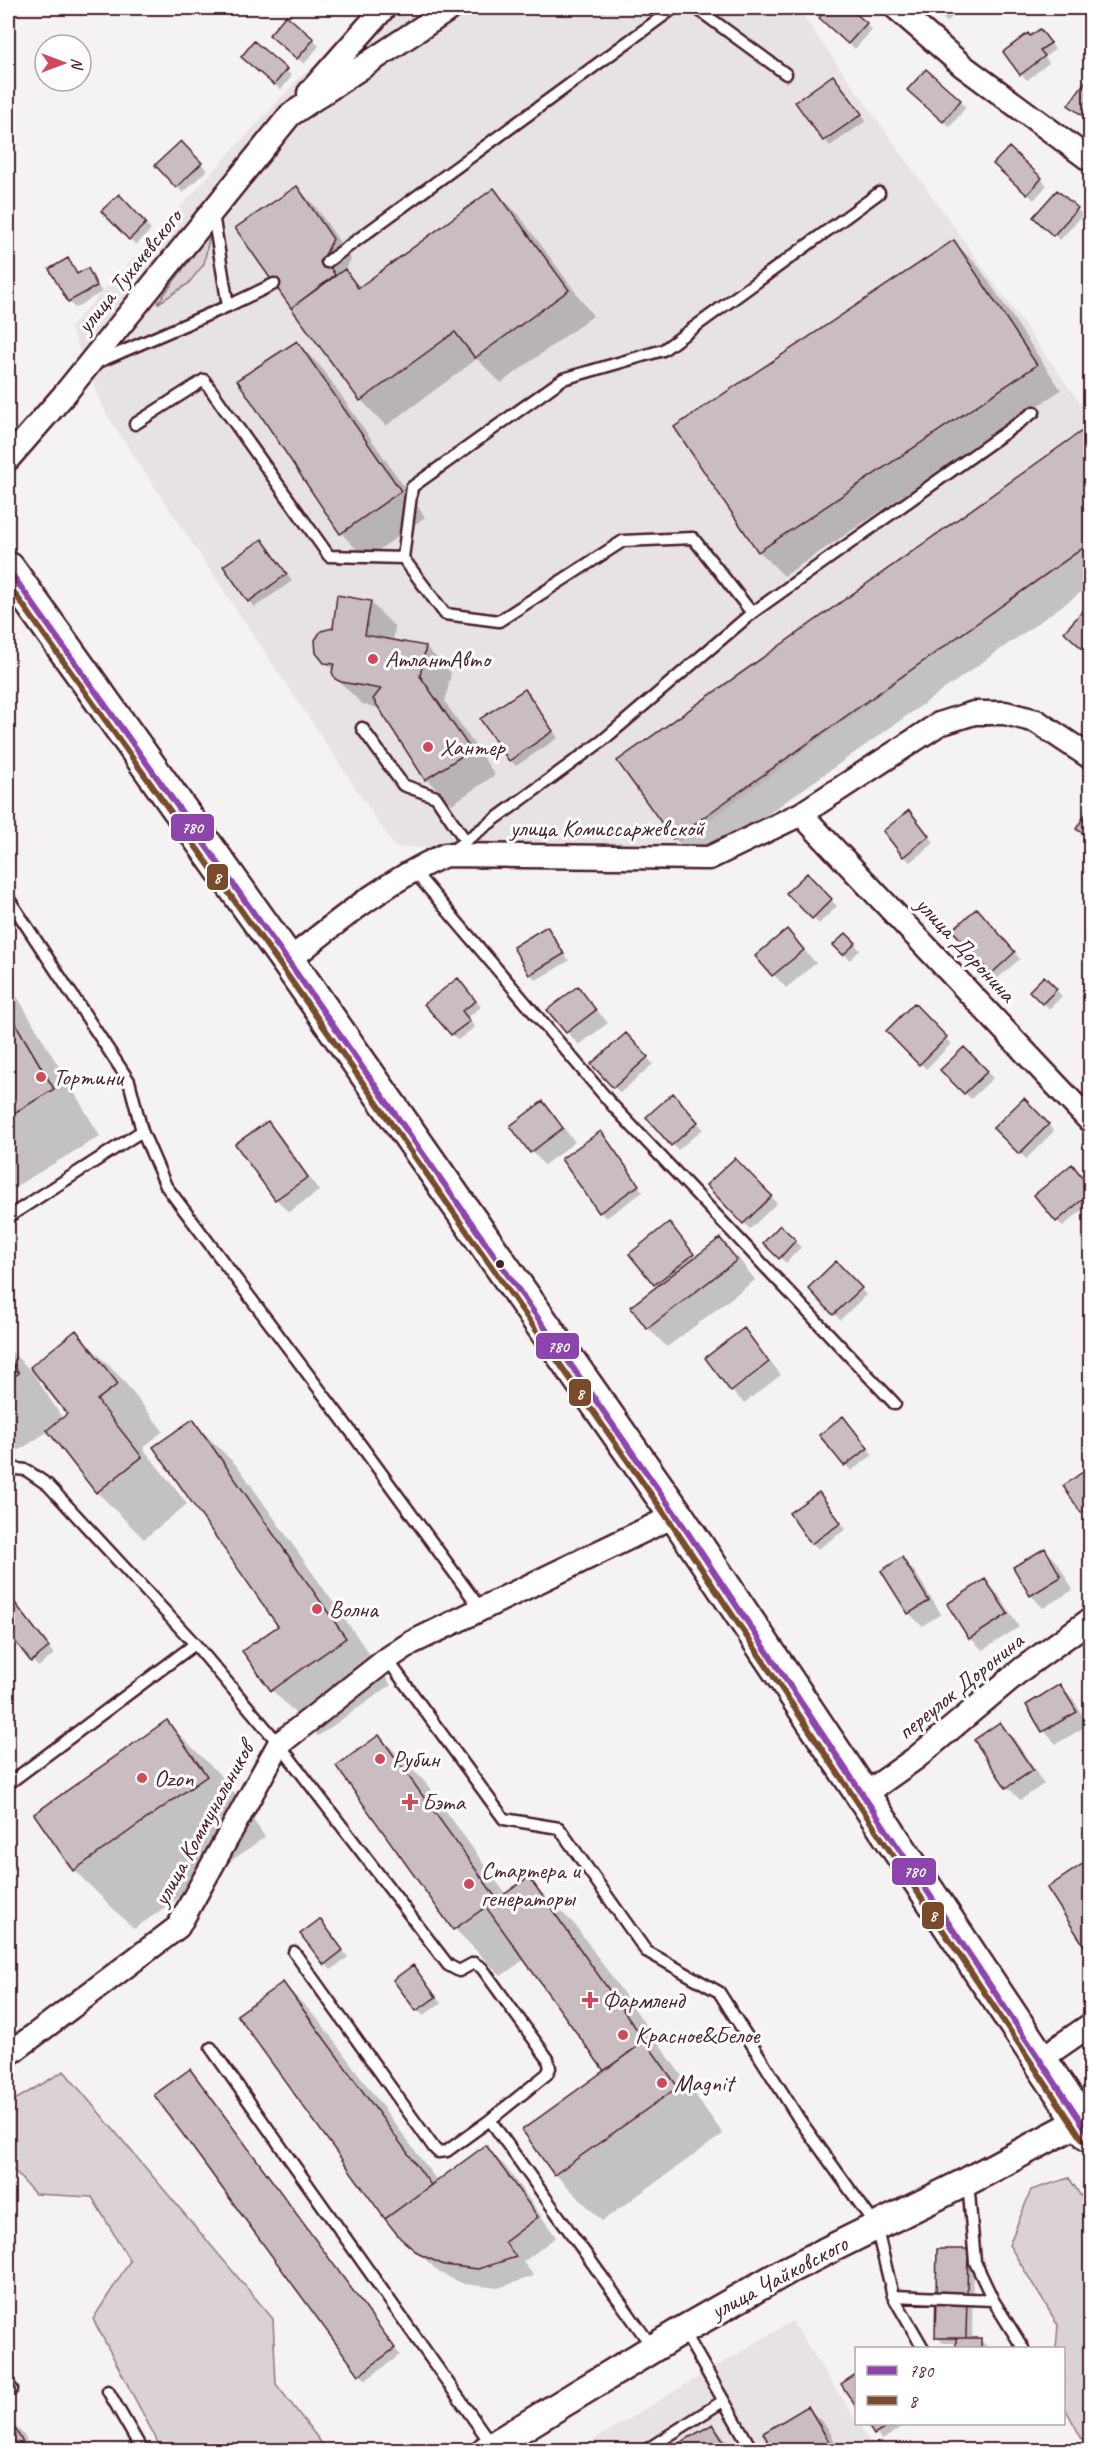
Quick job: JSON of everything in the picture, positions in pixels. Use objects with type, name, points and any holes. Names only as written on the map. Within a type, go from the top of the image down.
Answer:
[{"type":"main road","points":[[8,569],[288,960],[676,1515],[1086,2128]]},
{"type":"street","name":"улица Тухачевского","points":[[8,459],[87,367],[290,115],[384,8]]},
{"type":"street","name":"улица Тухачевского","points":[[290,115],[451,8]]},
{"type":"street","points":[[896,8],[963,66],[1090,160]]},
{"type":"street","name":"улица Комиссаржевской","points":[[288,960],[354,909],[413,869],[445,855],[709,858],[801,814],[939,724],[974,713],[1005,712],[1036,721],[1090,757]]},
{"type":"street","name":"улица Доронина","points":[[801,814],[1090,1121]]},
{"type":"street","name":"улица Коммунальников","points":[[8,2055],[79,1999],[178,1927],[279,1744],[387,1659],[411,1643],[676,1515]]},
{"type":"street","name":"переулок Доронина","points":[[864,1795],[916,1758],[1022,1669],[1090,1620]]},
{"type":"street","points":[[1041,2060],[1090,2025]]},
{"type":"street","name":"улица Чайковского","points":[[489,2448],[683,2330],[788,2270],[968,2181],[1086,2128]]},
{"type":"lane","points":[[327,262],[674,8]]},
{"type":"lane","points":[[696,8],[786,74]]},
{"type":"lane","points":[[752,613],[693,538],[623,541],[499,621],[445,614],[403,558],[412,488],[563,378],[663,350],[879,193]]},
{"type":"lane","points":[[212,212],[228,306]]},
{"type":"lane","points":[[87,367],[274,284]]},
{"type":"lane","points":[[135,424],[204,380],[329,556],[403,558]]},
{"type":"lane","points":[[445,855],[602,741],[752,613],[1034,412]]},
{"type":"lane","points":[[362,728],[403,785],[436,797],[465,840]]},
{"type":"lane","points":[[413,869],[613,1106],[896,1404]]},
{"type":"lane","points":[[8,898],[129,1081],[142,1131],[166,1186],[341,1418],[480,1608]]},
{"type":"lane","points":[[8,1217],[142,1131]]},
{"type":"lane","points":[[8,1468],[26,1470],[48,1485],[195,1644],[279,1744],[448,1965],[459,1971],[470,1964],[477,1963],[548,2059],[550,2068],[548,2074],[447,2151],[438,2152],[294,1952]]},
{"type":"lane","points":[[8,1784],[195,1644]]},
{"type":"lane","points":[[387,1659],[504,1819],[559,1828],[646,1951],[719,1992],[799,2119],[876,2226],[893,2296],[922,2347]]},
{"type":"lane","points":[[212,2048],[489,2448]]},
{"type":"lane","points":[[490,2120],[653,2349]]},
{"type":"lane","points":[[968,2181],[975,2262],[993,2300],[1022,2347]]},
{"type":"lane","points":[[893,2296],[993,2300]]},
{"type":"lane","points":[[683,2330],[752,2451]]},
{"type":"lane","points":[[108,2391],[142,2451]]},
{"type":"lane","points":[[646,2451],[723,2402]]},
{"type":"shaded area","points":[[409,8],[797,8],[1090,417],[1090,540],[669,850],[395,847],[106,414],[70,327],[301,76]]},
{"type":"shaded area","points":[[210,233],[204,264],[188,284],[157,304]]},
{"type":"shaded area","points":[[64,2071],[273,2319],[276,2384],[327,2450],[162,2450],[93,2319],[130,2261],[92,2197],[35,2194],[8,2164],[8,2104]]},
{"type":"shaded area","points":[[1069,2178],[1090,2210],[1090,2450],[1074,2450],[1084,2443],[1065,2408],[1065,2347],[1056,2347],[1058,2325],[1009,2245],[1031,2190]]},
{"type":"shaded area","points":[[792,2321],[855,2419],[855,2425],[859,2425],[875,2450],[577,2450]]},
{"type":"building","points":[[828,8],[849,8],[867,23],[848,44],[819,18]]},
{"type":"building","points":[[930,8],[950,8],[940,17]]},
{"type":"building","points":[[286,15],[314,39],[297,59],[269,35]]},
{"type":"building","points":[[1040,29],[1051,43],[1040,50],[1045,56],[1020,75],[1003,52],[1028,33],[1030,36]]},
{"type":"building","points":[[254,41],[287,69],[274,85],[241,57]]},
{"type":"building","points":[[926,69],[961,100],[943,122],[907,90]]},
{"type":"building","points":[[833,75],[862,114],[823,141],[795,102]]},
{"type":"building","points":[[1090,75],[1090,121],[1068,105]]},
{"type":"building","points":[[181,141],[202,163],[176,188],[155,165]]},
{"type":"building","points":[[1009,147],[1042,178],[1027,195],[993,164]]},
{"type":"building","points":[[297,186],[333,239],[324,257],[335,275],[291,308],[235,228]]},
{"type":"building","points":[[494,188],[569,290],[475,358],[455,332],[360,401],[291,308],[345,269],[358,288]]},
{"type":"building","points":[[1057,190],[1078,208],[1053,236],[1033,217]]},
{"type":"building","points":[[119,194],[146,223],[129,240],[101,211]]},
{"type":"building","points":[[954,240],[1037,365],[758,552],[674,427]]},
{"type":"building","points":[[68,258],[77,274],[88,268],[97,286],[68,302],[49,269]]},
{"type":"building","points":[[297,341],[401,491],[340,534],[237,380]]},
{"type":"building","points":[[1082,431],[1090,443],[1090,543],[673,839],[617,761]]},
{"type":"building","points":[[262,539],[287,574],[248,602],[223,566]]},
{"type":"building","points":[[337,595],[371,601],[365,635],[426,646],[420,676],[471,750],[425,780],[373,699],[381,689],[335,679],[332,672],[334,664],[324,663],[316,653],[315,640],[321,631],[333,628]]},
{"type":"building","points":[[1090,603],[1090,656],[1064,632]]},
{"type":"building","points":[[525,689],[553,731],[509,761],[480,719]]},
{"type":"building","points":[[1090,807],[1090,838],[1076,829]]},
{"type":"building","points":[[909,810],[929,836],[903,857],[883,831]]},
{"type":"building","points":[[807,873],[832,899],[812,919],[786,893]]},
{"type":"building","points":[[977,908],[1015,952],[991,974],[952,930]]},
{"type":"building","points":[[547,926],[564,954],[529,975],[513,947]]},
{"type":"building","points":[[787,929],[804,950],[772,976],[755,956]]},
{"type":"building","points":[[846,933],[856,943],[843,955],[833,945]]},
{"type":"building","points":[[1044,976],[1057,989],[1042,1004],[1029,991]]},
{"type":"building","points":[[458,978],[476,1001],[462,1011],[470,1021],[451,1035],[424,1004]]},
{"type":"building","points":[[578,986],[596,1010],[566,1033],[547,1010]]},
{"type":"building","points":[[914,1003],[947,1037],[919,1065],[886,1031]]},
{"type":"building","points":[[8,1011],[54,1089],[8,1117]]},
{"type":"building","points":[[626,1033],[648,1057],[613,1088],[591,1064]]},
{"type":"building","points":[[964,1047],[988,1071],[964,1094],[940,1070]]},
{"type":"building","points":[[673,1093],[698,1122],[671,1146],[646,1117]]},
{"type":"building","points":[[1024,1098],[1049,1124],[1019,1154],[993,1128]]},
{"type":"building","points":[[543,1101],[563,1128],[530,1153],[510,1126]]},
{"type":"building","points":[[268,1121],[308,1177],[275,1200],[235,1144]]},
{"type":"building","points":[[601,1131],[639,1185],[599,1213],[561,1159]]},
{"type":"building","points":[[735,1158],[772,1196],[743,1224],[706,1185]]},
{"type":"building","points":[[1072,1164],[1090,1187],[1090,1193],[1056,1222],[1034,1195]]},
{"type":"building","points":[[669,1222],[694,1254],[654,1285],[629,1254]]},
{"type":"building","points":[[780,1225],[796,1240],[779,1259],[763,1243]]},
{"type":"building","points":[[720,1238],[737,1260],[647,1329],[630,1307]]},
{"type":"building","points":[[836,1261],[862,1288],[833,1315],[808,1288]]},
{"type":"building","points":[[744,1328],[769,1362],[731,1392],[705,1358]]},
{"type":"building","points":[[76,1330],[118,1384],[97,1400],[142,1457],[96,1493],[47,1430],[67,1414],[30,1367]]},
{"type":"building","points":[[8,1356],[19,1373],[8,1381]]},
{"type":"building","points":[[843,1416],[868,1448],[844,1466],[819,1435]]},
{"type":"building","points":[[193,1419],[346,1638],[271,1691],[242,1651],[278,1626],[153,1447]]},
{"type":"building","points":[[1090,1467],[1090,1507],[1081,1513],[1063,1486]]},
{"type":"building","points":[[819,1492],[841,1523],[811,1544],[789,1513]]},
{"type":"building","points":[[1045,1548],[1061,1577],[1030,1596],[1013,1567]]},
{"type":"building","points":[[902,1557],[929,1601],[908,1614],[881,1571]]},
{"type":"building","points":[[985,1579],[1008,1614],[969,1639],[947,1604]]},
{"type":"building","points":[[8,1594],[49,1647],[31,1662],[8,1632]]},
{"type":"building","points":[[1060,1684],[1077,1712],[1042,1732],[1026,1705]]},
{"type":"building","points":[[167,1720],[207,1776],[73,1871],[34,1814]]},
{"type":"building","points":[[1000,1722],[1033,1770],[1006,1788],[974,1740]]},
{"type":"building","points":[[379,1735],[497,1899],[453,1930],[336,1766]]},
{"type":"building","points":[[1090,1859],[1090,1955],[1047,1888]]},
{"type":"building","points":[[529,1877],[645,2041],[604,2071],[486,1907]]},
{"type":"building","points":[[320,1919],[343,1950],[324,1965],[300,1934]]},
{"type":"building","points":[[413,1965],[436,1997],[416,2011],[393,1980]]},
{"type":"building","points":[[283,1982],[431,2185],[385,2219],[237,2015]]},
{"type":"building","points":[[645,2041],[678,2087],[554,2175],[522,2130]]},
{"type":"building","points":[[190,2069],[395,2348],[359,2375],[154,2095]]},
{"type":"building","points":[[486,2145],[538,2217],[505,2242],[516,2257],[478,2269],[444,2265],[419,2254],[400,2238],[385,2219]]},
{"type":"building","points":[[937,2249],[968,2249],[966,2338],[935,2338]]},
{"type":"building","points":[[956,2338],[981,2338],[981,2347],[956,2347]]},
{"type":"building","points":[[855,2375],[855,2405],[841,2384]]},
{"type":"building","points":[[808,2406],[834,2450],[773,2450],[763,2433]]},
{"type":"building","points":[[10,2419],[23,2443],[8,2450],[8,2421]]},
{"type":"building","points":[[713,2424],[729,2450],[667,2450]]},
{"type":"building","points":[[868,2425],[890,2425],[874,2435]]},
{"type":"transit line","name":"780","points":[[8,569],[288,961],[676,1515],[1090,2135]]},
{"type":"transit line","name":"8","points":[[8,584],[281,966],[669,1520],[1083,2140]]},
{"type":"place","name":"АтлантАвто","points":[[373,659]]},
{"type":"place","name":"Хантер","points":[[428,747]]},
{"type":"place","name":"Тортини","points":[[41,1077]]},
{"type":"place","name":"Волна","points":[[317,1609]]},
{"type":"place","name":"Рубин","points":[[380,1759]]},
{"type":"place","name":"Ozon","points":[[142,1778]]},
{"type":"place","name":"Бэта","points":[[410,1802]]},
{"type":"place","name":"Стартера и генераторы","points":[[469,1884]]},
{"type":"place","name":"Фармленд","points":[[590,2000]]},
{"type":"place","name":"Красное&Белое","points":[[623,2035]]},
{"type":"place","name":"Magnit","points":[[662,2083]]}]
